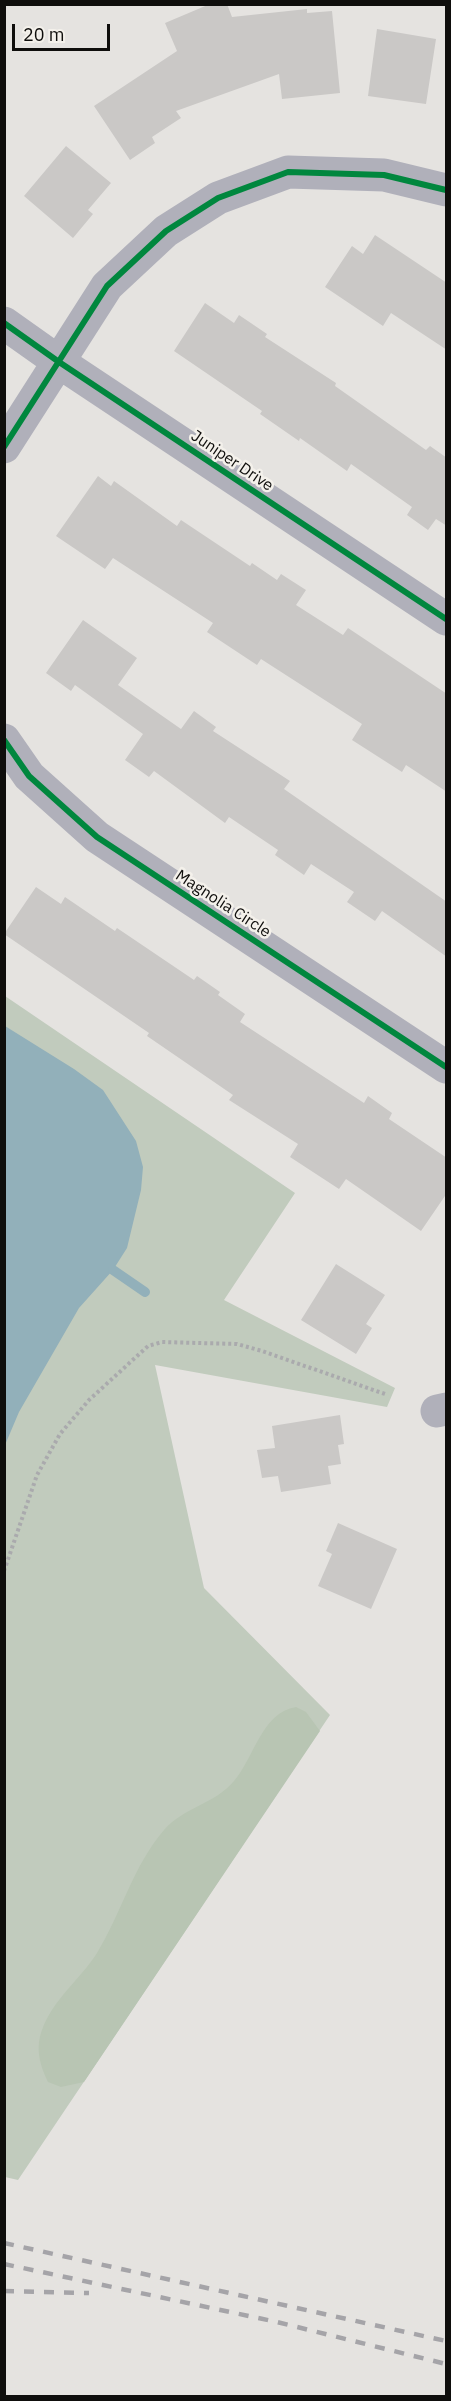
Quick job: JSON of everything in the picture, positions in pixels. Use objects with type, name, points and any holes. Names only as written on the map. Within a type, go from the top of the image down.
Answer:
[{"type":"street","points":[[4,447],[107,286],[166,231],[219,198],[288,172],[384,175],[447,190]]},
{"type":"street","name":"Juniper Drive","points":[[4,323],[447,620]]},
{"type":"street","name":"Magnolia Circle","points":[[4,740],[29,776],[97,837],[447,1067]]},
{"type":"path","points":[[4,1571],[37,1475],[60,1434],[89,1400],[148,1346],[162,1342],[237,1344],[385,1394]]},
{"type":"green space","points":[[5,996],[295,1193],[224,1300],[395,1388],[387,1407],[155,1365],[204,1588],[330,1715],[18,2180],[5,2177]]},
{"type":"green space","points":[[296,1707],[306,1712],[320,1731],[84,2082],[61,2087],[48,2082],[39,2050],[42,2030],[60,1999],[97,1953],[153,1844],[172,1822],[226,1789],[241,1771],[260,1737],[275,1717]]},
{"type":"water","points":[[5,1026],[103,1090],[136,1141],[143,1167],[141,1190],[127,1248],[113,1270],[79,1308],[19,1412],[5,1445]]},
{"type":"building","points":[[210,4],[227,4],[232,17],[307,9],[307,13],[332,11],[340,93],[282,99],[279,74],[176,111],[181,118],[152,137],[155,143],[130,160],[94,106],[177,51],[165,23]]},
{"type":"building","points":[[377,29],[436,39],[426,104],[368,96]]},
{"type":"building","points":[[66,146],[111,183],[88,210],[93,214],[73,238],[24,196]]},
{"type":"building","points":[[375,235],[447,283],[447,350],[391,313],[383,326],[325,287],[352,246],[363,254]]},
{"type":"building","points":[[205,303],[234,323],[239,315],[267,334],[265,337],[336,383],[335,386],[426,450],[430,446],[447,458],[447,526],[436,519],[428,530],[407,515],[412,507],[351,464],[347,471],[300,438],[299,441],[260,414],[262,411],[174,351]]},
{"type":"building","points":[[98,476],[111,486],[114,481],[177,526],[181,520],[250,566],[252,563],[277,580],[281,574],[306,590],[296,605],[343,635],[348,628],[447,694],[447,792],[406,765],[402,772],[352,740],[362,724],[261,659],[257,665],[207,632],[213,623],[113,558],[105,569],[56,536]]},
{"type":"building","points":[[83,620],[137,658],[118,685],[181,729],[194,711],[216,727],[213,731],[290,781],[284,789],[447,902],[447,957],[382,911],[375,921],[347,902],[354,892],[311,864],[304,875],[275,855],[278,850],[229,817],[225,823],[154,771],[149,777],[125,760],[143,734],[75,685],[71,691],[46,673]]},
{"type":"building","points":[[36,887],[61,904],[65,897],[115,931],[117,928],[194,980],[197,976],[220,992],[218,995],[245,1014],[240,1022],[364,1103],[368,1096],[392,1113],[389,1119],[447,1158],[447,1193],[421,1231],[346,1179],[339,1189],[290,1157],[298,1144],[229,1100],[233,1095],[147,1036],[149,1033],[4,934]]},
{"type":"building","points":[[336,1264],[385,1295],[366,1324],[372,1328],[356,1354],[301,1320]]},
{"type":"building","points":[[340,1415],[344,1444],[338,1445],[341,1464],[328,1466],[331,1484],[281,1492],[278,1476],[262,1478],[257,1450],[275,1448],[272,1426]]},
{"type":"building","points":[[338,1523],[397,1549],[371,1609],[318,1586],[332,1554],[326,1551]]},
{"type":"waterway","points":[[113,1270],[145,1292]]},
{"type":"railway","points":[[4,2243],[446,2341]]},
{"type":"railway","points":[[4,2264],[277,2322],[446,2364]]},
{"type":"railway","points":[[4,2291],[89,2293]]},
{"type":"cycle path","points":[[4,447],[107,286],[166,231],[218,198],[288,172],[384,175],[446,190]]},
{"type":"cycle path","points":[[4,323],[59,362],[446,619]]},
{"type":"cycle path","points":[[4,740],[29,776],[97,837],[446,1067]]}]
